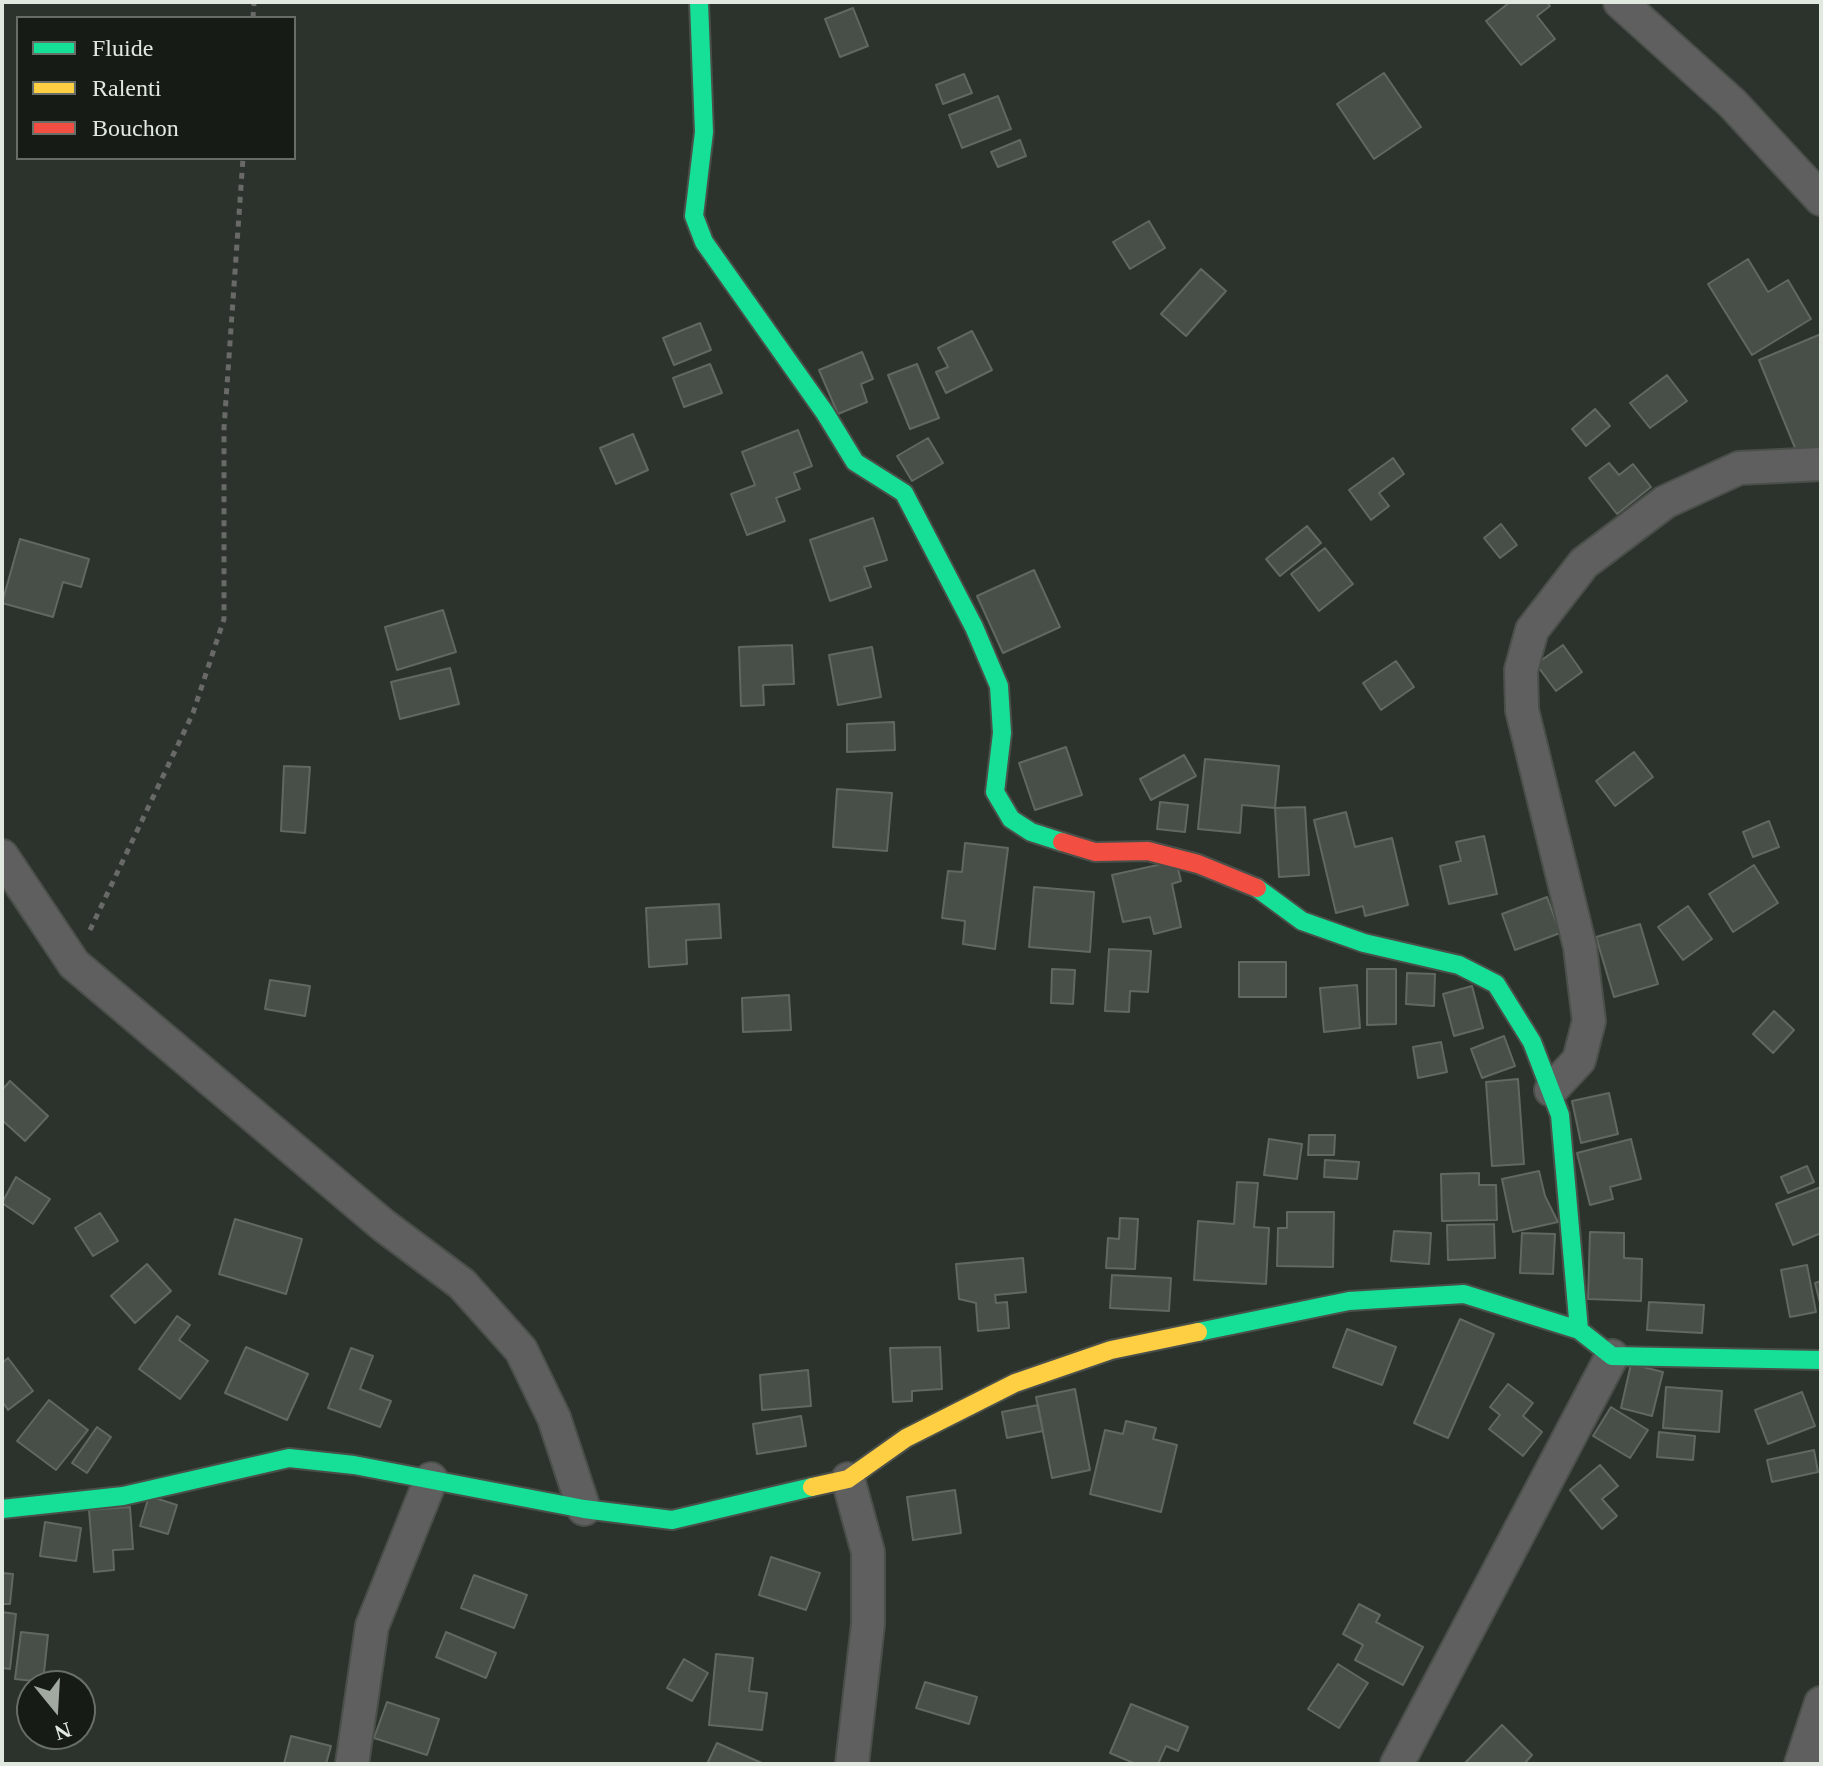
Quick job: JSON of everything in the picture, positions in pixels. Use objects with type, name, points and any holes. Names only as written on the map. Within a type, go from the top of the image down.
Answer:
[{"type":"street","points":[[699,2],[704,132],[694,216],[704,242],[825,413],[855,462],[904,493],[974,627],[999,686],[1002,733],[995,792],[1011,819],[1031,832],[1095,852],[1148,851],[1198,864],[1254,886],[1302,921],[1364,943],[1459,965],[1496,984],[1532,1042],[1560,1115],[1579,1330]]},
{"type":"street","points":[[1620,2],[1732,103],[1821,199]]},
{"type":"street","points":[[1551,1090],[1579,1060],[1589,1021],[1580,947],[1522,710],[1521,670],[1532,630],[1584,563],[1665,502],[1739,468],[1821,464]]},
{"type":"street","points":[[2,856],[74,964],[383,1225],[462,1284],[521,1350],[554,1418],[584,1509]]},
{"type":"street","points":[[2,1509],[123,1496],[289,1458],[354,1465],[584,1509],[672,1520],[848,1479],[906,1438],[1015,1383],[1111,1350],[1349,1301],[1464,1294],[1579,1330],[1612,1356],[1821,1360]]},
{"type":"street","points":[[1397,1764],[1612,1356]]},
{"type":"street","points":[[352,1764],[372,1626],[431,1479]]},
{"type":"street","points":[[848,1479],[868,1552],[867,1638],[852,1764]]},
{"type":"street","points":[[1801,1764],[1821,1703]]},
{"type":"path","points":[[74,964],[193,713],[224,619],[224,428],[243,160]]},
{"type":"building","points":[[1510,2],[1547,2],[1550,6],[1537,16],[1555,39],[1521,65],[1486,21]]},
{"type":"building","points":[[853,8],[868,46],[840,57],[825,19]]},
{"type":"building","points":[[1384,73],[1421,127],[1374,159],[1337,104]]},
{"type":"building","points":[[964,74],[972,93],[943,104],[936,85]]},
{"type":"building","points":[[998,96],[1011,129],[962,148],[949,115]]},
{"type":"building","points":[[1020,140],[1026,156],[998,167],[991,152]]},
{"type":"building","points":[[1149,221],[1165,248],[1130,269],[1113,242]]},
{"type":"building","points":[[1748,259],[1768,292],[1788,280],[1811,319],[1752,355],[1708,284]]},
{"type":"building","points":[[1201,269],[1226,291],[1186,336],[1161,314]]},
{"type":"building","points":[[700,323],[711,350],[674,365],[663,338]]},
{"type":"building","points":[[972,331],[992,370],[946,393],[936,372],[948,367],[938,348]]},
{"type":"building","points":[[1821,334],[1821,451],[1800,460],[1759,360]]},
{"type":"building","points":[[862,352],[873,379],[861,384],[867,402],[838,414],[819,370]]},
{"type":"building","points":[[710,364],[722,393],[684,407],[673,378]]},
{"type":"building","points":[[917,364],[939,418],[910,429],[888,375]]},
{"type":"building","points":[[1667,375],[1687,401],[1650,428],[1630,403]]},
{"type":"building","points":[[1595,409],[1610,426],[1586,446],[1572,429]]},
{"type":"building","points":[[798,430],[812,466],[794,473],[800,489],[776,498],[785,521],[747,535],[731,494],[755,485],[742,452]]},
{"type":"building","points":[[633,434],[648,470],[616,484],[600,448]]},
{"type":"building","points":[[928,438],[943,463],[912,481],[897,456]]},
{"type":"building","points":[[1393,458],[1404,474],[1379,493],[1389,506],[1371,520],[1349,490]]},
{"type":"building","points":[[1609,463],[1619,475],[1633,464],[1651,487],[1617,514],[1589,478]]},
{"type":"building","points":[[873,518],[887,560],[864,567],[871,587],[830,601],[810,540]]},
{"type":"building","points":[[1501,524],[1517,545],[1500,558],[1484,538]]},
{"type":"building","points":[[1307,526],[1321,543],[1280,576],[1266,559]]},
{"type":"building","points":[[20,539],[89,559],[81,587],[63,582],[53,617],[2,603]]},
{"type":"building","points":[[1325,548],[1353,584],[1319,611],[1291,574]]},
{"type":"building","points":[[1034,570],[1060,627],[1003,653],[977,596]]},
{"type":"building","points":[[443,610],[456,652],[397,670],[385,627]]},
{"type":"building","points":[[792,645],[794,684],[763,685],[764,705],[741,706],[739,647]]},
{"type":"building","points":[[1563,645],[1582,672],[1556,691],[1536,664]]},
{"type":"building","points":[[872,647],[881,697],[838,705],[829,655]]},
{"type":"building","points":[[1396,661],[1414,687],[1381,710],[1363,683]]},
{"type":"building","points":[[450,668],[459,704],[400,719],[391,682]]},
{"type":"building","points":[[894,722],[895,750],[847,752],[847,724]]},
{"type":"building","points":[[1066,747],[1082,795],[1035,810],[1019,763]]},
{"type":"building","points":[[1634,752],[1653,777],[1615,806],[1596,781]]},
{"type":"building","points":[[1184,755],[1196,776],[1151,800],[1140,779]]},
{"type":"building","points":[[1205,759],[1279,766],[1275,808],[1242,805],[1240,833],[1198,829]]},
{"type":"building","points":[[284,766],[310,767],[305,833],[281,831]]},
{"type":"building","points":[[837,789],[892,793],[887,851],[833,847]]},
{"type":"building","points":[[1160,802],[1188,805],[1185,832],[1157,829]]},
{"type":"building","points":[[1305,807],[1309,875],[1279,877],[1275,808]]},
{"type":"building","points":[[1346,812],[1355,847],[1392,838],[1408,905],[1365,916],[1363,906],[1336,913],[1314,820]]},
{"type":"building","points":[[1769,821],[1779,847],[1753,857],[1743,832]]},
{"type":"building","points":[[1484,836],[1497,894],[1449,904],[1440,866],[1461,861],[1456,842]]},
{"type":"building","points":[[965,843],[1008,848],[995,949],[963,944],[965,921],[942,918],[948,871],[962,872]]},
{"type":"building","points":[[1176,861],[1181,881],[1172,884],[1181,927],[1154,934],[1150,917],[1123,922],[1112,875]]},
{"type":"building","points":[[1754,865],[1778,903],[1733,932],[1709,894]]},
{"type":"building","points":[[1034,887],[1094,892],[1090,952],[1029,947]]},
{"type":"building","points":[[1547,897],[1560,933],[1515,950],[1502,914]]},
{"type":"building","points":[[719,904],[721,938],[686,940],[687,964],[649,967],[646,908]]},
{"type":"building","points":[[1688,906],[1712,939],[1683,960],[1658,927]]},
{"type":"building","points":[[1640,924],[1658,984],[1614,997],[1596,937]]},
{"type":"building","points":[[1109,949],[1151,951],[1148,992],[1130,991],[1129,1012],[1105,1011]]},
{"type":"building","points":[[1239,962],[1286,962],[1286,997],[1239,997]]},
{"type":"building","points":[[1052,969],[1075,970],[1073,1004],[1051,1003]]},
{"type":"building","points":[[1367,969],[1396,969],[1396,1024],[1367,1025]]},
{"type":"building","points":[[1407,973],[1435,974],[1434,1006],[1406,1004]]},
{"type":"building","points":[[270,980],[310,986],[305,1016],[265,1009]]},
{"type":"building","points":[[1357,985],[1360,1028],[1324,1032],[1320,988]]},
{"type":"building","points":[[1472,986],[1483,1028],[1454,1036],[1443,994]]},
{"type":"building","points":[[789,995],[791,1030],[743,1032],[742,998]]},
{"type":"building","points":[[1774,1011],[1794,1030],[1773,1053],[1753,1034]]},
{"type":"building","points":[[1504,1036],[1515,1066],[1482,1078],[1471,1049]]},
{"type":"building","points":[[1441,1042],[1447,1072],[1418,1078],[1413,1047]]},
{"type":"building","points":[[1518,1079],[1524,1164],[1492,1166],[1486,1082]]},
{"type":"building","points":[[10,1081],[48,1116],[25,1141],[2,1120],[2,1090]]},
{"type":"building","points":[[1609,1093],[1618,1134],[1581,1143],[1572,1101]]},
{"type":"building","points":[[1309,1135],[1335,1135],[1334,1155],[1308,1155]]},
{"type":"building","points":[[1269,1139],[1302,1144],[1297,1179],[1264,1175]]},
{"type":"building","points":[[1631,1139],[1641,1179],[1610,1187],[1613,1199],[1590,1205],[1577,1153]]},
{"type":"building","points":[[1325,1160],[1359,1162],[1357,1179],[1324,1177]]},
{"type":"building","points":[[1807,1166],[1814,1182],[1788,1193],[1781,1177]]},
{"type":"building","points":[[1539,1171],[1545,1196],[1558,1222],[1513,1232],[1502,1179]]},
{"type":"building","points":[[1479,1173],[1479,1185],[1496,1185],[1497,1220],[1442,1221],[1441,1174]]},
{"type":"building","points":[[16,1177],[50,1199],[33,1224],[2,1203]]},
{"type":"building","points":[[1237,1182],[1258,1183],[1254,1227],[1269,1228],[1266,1284],[1194,1280],[1198,1221],[1234,1224]]},
{"type":"building","points":[[1821,1187],[1821,1233],[1793,1245],[1776,1204]]},
{"type":"building","points":[[1287,1212],[1334,1212],[1333,1267],[1277,1266],[1278,1228],[1287,1228]]},
{"type":"building","points":[[100,1213],[118,1241],[93,1256],[75,1228]]},
{"type":"building","points":[[1120,1218],[1138,1219],[1135,1269],[1106,1268],[1108,1238],[1119,1239]]},
{"type":"building","points":[[235,1219],[302,1239],[286,1294],[219,1274]]},
{"type":"building","points":[[1494,1224],[1495,1258],[1448,1260],[1447,1225]]},
{"type":"building","points":[[1394,1231],[1431,1233],[1429,1264],[1391,1261]]},
{"type":"building","points":[[1590,1232],[1624,1233],[1624,1258],[1642,1259],[1641,1301],[1588,1299]]},
{"type":"building","points":[[1522,1233],[1555,1234],[1553,1274],[1520,1273]]},
{"type":"building","points":[[1023,1258],[1026,1292],[995,1295],[996,1303],[1007,1302],[1009,1328],[978,1331],[976,1303],[959,1299],[956,1264]]},
{"type":"building","points":[[147,1264],[171,1291],[135,1323],[111,1296]]},
{"type":"building","points":[[1807,1265],[1816,1312],[1790,1317],[1781,1270]]},
{"type":"building","points":[[1112,1275],[1171,1278],[1169,1311],[1110,1308]]},
{"type":"building","points":[[1821,1281],[1821,1307],[1815,1283]]},
{"type":"building","points":[[1649,1302],[1704,1305],[1702,1333],[1647,1330]]},
{"type":"building","points":[[177,1316],[190,1325],[179,1340],[208,1361],[180,1399],[139,1369]]},
{"type":"building","points":[[1460,1319],[1494,1334],[1448,1438],[1414,1423]]},
{"type":"building","points":[[1347,1329],[1396,1347],[1382,1385],[1333,1367]]},
{"type":"building","points":[[246,1347],[308,1374],[287,1420],[225,1393]]},
{"type":"building","points":[[940,1347],[942,1389],[912,1391],[912,1401],[893,1402],[890,1348]]},
{"type":"building","points":[[351,1348],[373,1356],[360,1389],[391,1401],[380,1427],[328,1408]]},
{"type":"building","points":[[8,1358],[33,1391],[8,1410],[2,1401],[2,1363]]},
{"type":"building","points":[[1631,1364],[1663,1372],[1652,1416],[1621,1408]]},
{"type":"building","points":[[808,1370],[811,1406],[762,1410],[760,1375]]},
{"type":"building","points":[[1508,1384],[1533,1403],[1523,1416],[1542,1432],[1523,1456],[1489,1429],[1500,1415],[1490,1407]]},
{"type":"building","points":[[1666,1387],[1722,1391],[1719,1432],[1663,1428]]},
{"type":"building","points":[[1075,1389],[1090,1470],[1052,1478],[1036,1397]]},
{"type":"building","points":[[1802,1392],[1815,1426],[1768,1444],[1755,1410]]},
{"type":"building","points":[[49,1400],[88,1430],[56,1470],[17,1441]]},
{"type":"building","points":[[1038,1405],[1043,1431],[1007,1438],[1002,1412]]},
{"type":"building","points":[[1611,1407],[1648,1430],[1630,1458],[1593,1436]]},
{"type":"building","points":[[801,1416],[806,1446],[757,1454],[753,1424]]},
{"type":"building","points":[[1126,1421],[1156,1428],[1153,1439],[1177,1445],[1161,1512],[1090,1494],[1105,1430],[1123,1434]]},
{"type":"building","points":[[97,1427],[111,1437],[87,1473],[72,1463]]},
{"type":"building","points":[[1659,1432],[1695,1436],[1693,1460],[1657,1457]]},
{"type":"building","points":[[1814,1450],[1818,1472],[1772,1482],[1767,1460]]},
{"type":"building","points":[[1600,1465],[1618,1486],[1602,1499],[1617,1516],[1602,1529],[1570,1490]]},
{"type":"building","points":[[955,1490],[961,1533],[913,1540],[907,1497]]},
{"type":"building","points":[[149,1496],[177,1505],[168,1534],[140,1526]]},
{"type":"building","points":[[130,1507],[133,1549],[113,1550],[114,1570],[94,1572],[89,1510]]},
{"type":"building","points":[[45,1522],[81,1528],[76,1561],[40,1556]]},
{"type":"building","points":[[771,1557],[820,1573],[806,1610],[759,1595]]},
{"type":"building","points":[[2,1573],[13,1574],[10,1604],[2,1604]]},
{"type":"building","points":[[474,1575],[527,1595],[514,1628],[461,1608]]},
{"type":"building","points":[[1359,1604],[1380,1615],[1376,1622],[1423,1647],[1403,1685],[1355,1660],[1363,1645],[1343,1634]]},
{"type":"building","points":[[2,1612],[16,1614],[10,1669],[2,1668]]},
{"type":"building","points":[[21,1632],[48,1635],[44,1670],[16,1670]]},
{"type":"building","points":[[446,1632],[496,1653],[486,1678],[436,1657]]},
{"type":"building","points":[[716,1654],[753,1658],[749,1691],[767,1693],[762,1730],[709,1725]]},
{"type":"building","points":[[684,1659],[708,1673],[692,1701],[667,1688]]},
{"type":"building","points":[[1338,1664],[1368,1683],[1339,1728],[1308,1709]]},
{"type":"building","points":[[925,1682],[977,1697],[969,1724],[916,1708]]},
{"type":"building","points":[[387,1702],[439,1719],[427,1755],[374,1738]]},
{"type":"building","points":[[1131,1704],[1188,1727],[1178,1751],[1166,1746],[1158,1764],[1136,1764],[1110,1753]]},
{"type":"building","points":[[1502,1725],[1532,1755],[1524,1764],[1464,1764]]},
{"type":"building","points":[[291,1736],[331,1746],[326,1764],[284,1764]]},
{"type":"building","points":[[717,1743],[764,1764],[707,1764]]},
{"type":"traffic: fast","points":[[699,2],[704,132],[694,216],[704,242],[825,413],[855,462],[904,493],[974,627],[999,686],[1002,733],[995,792],[1011,819],[1031,832],[1062,842]]},
{"type":"traffic: fast","points":[[1257,888],[1302,921],[1364,943],[1459,965],[1496,984],[1532,1042],[1560,1115],[1579,1330]]},
{"type":"traffic: fast","points":[[1198,1332],[1349,1301],[1464,1294],[1579,1330],[1612,1356],[1821,1360]]},
{"type":"traffic: fast","points":[[2,1509],[123,1496],[289,1458],[354,1465],[584,1509],[672,1520],[812,1487]]},
{"type":"traffic: slow","points":[[812,1487],[848,1479],[906,1438],[1015,1383],[1111,1350],[1198,1332]]},
{"type":"traffic: jam","points":[[1062,842],[1095,852],[1148,851],[1198,864],[1257,888]]}]
